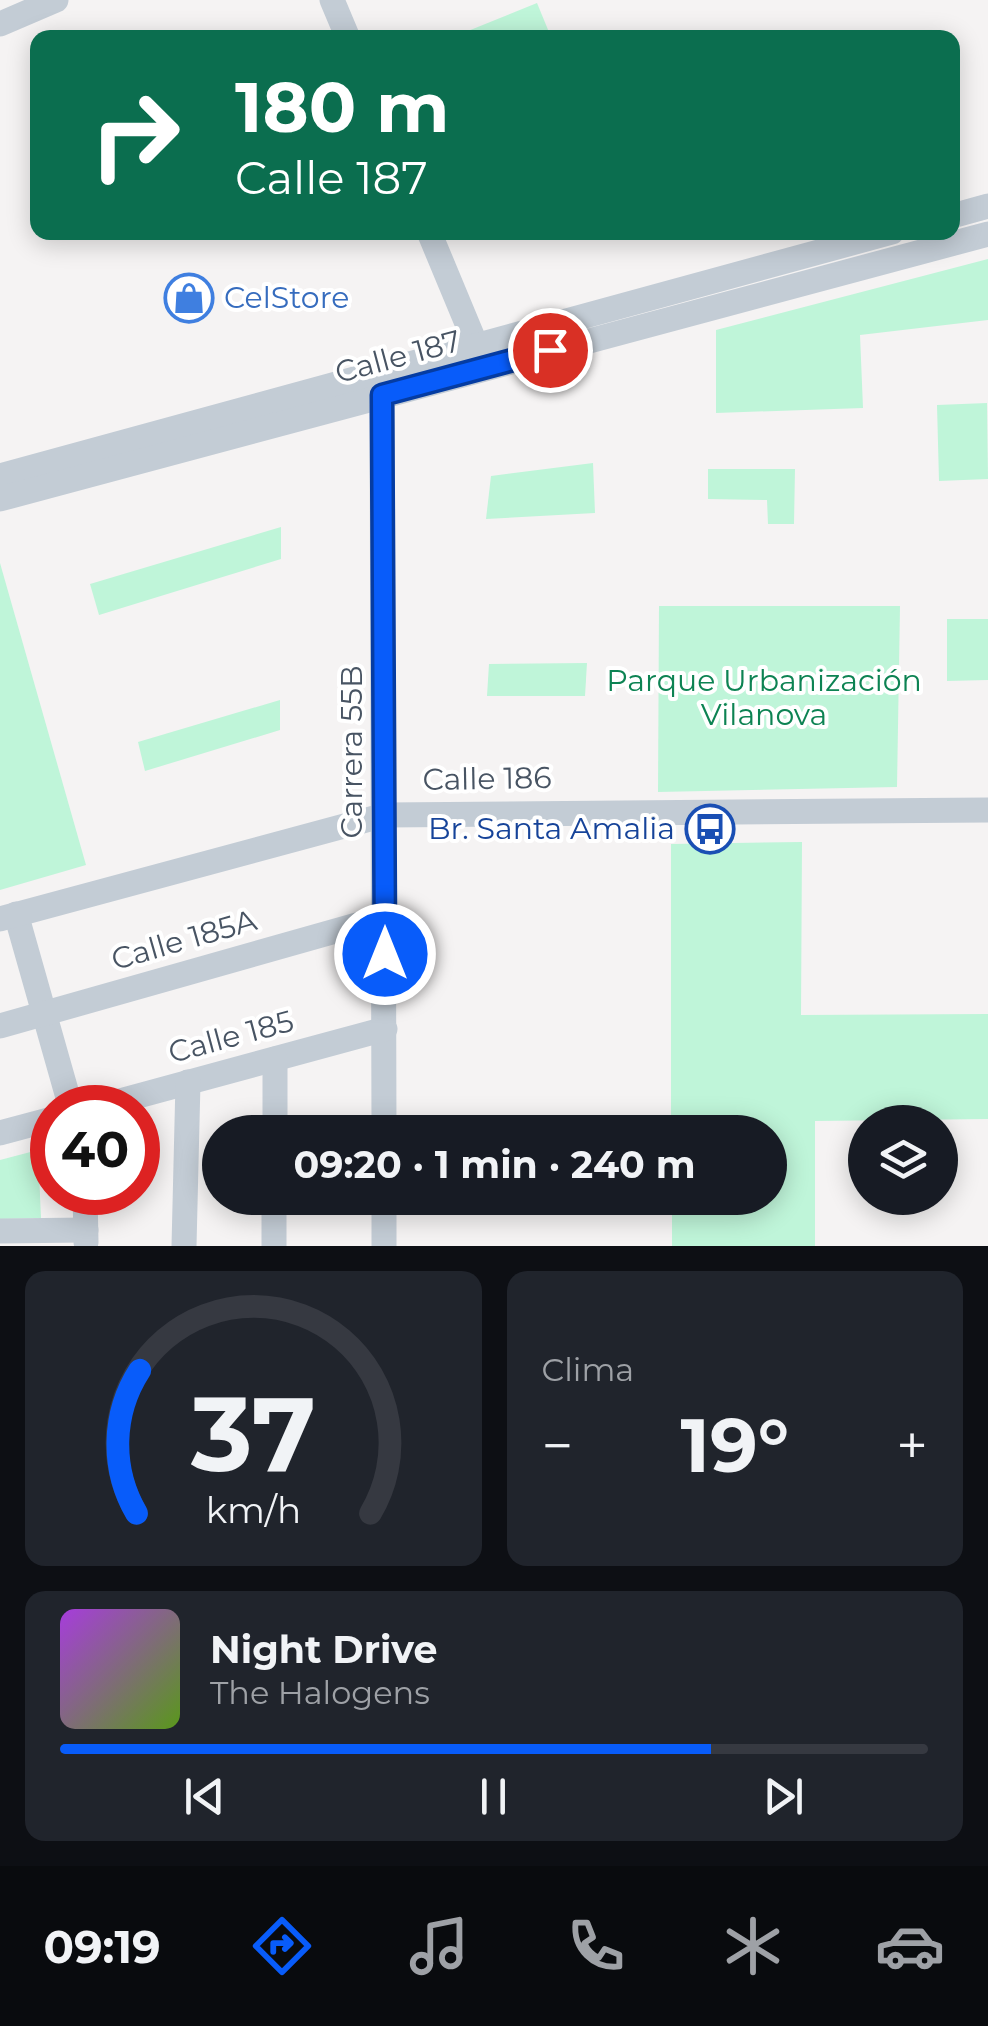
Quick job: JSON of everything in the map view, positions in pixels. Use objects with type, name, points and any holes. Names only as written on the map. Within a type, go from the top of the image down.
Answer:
[{"type":"street","points":[[0,24],[56,0]]},
{"type":"street","points":[[332,0],[345,30]]},
{"type":"street","points":[[960,214],[988,206]]},
{"type":"street","name":"Calle 187","points":[[481,356],[680,328],[988,234]]},
{"type":"street","points":[[432,240],[481,356]]},
{"type":"street","name":"Calle 187","points":[[0,476],[481,356],[661,284],[856,240]]},
{"type":"street","name":"Calle 187","points":[[0,499],[382,383]]},
{"type":"street","name":"Carrera 55B","points":[[382,383],[384,1115]]},
{"type":"street","name":"Calle 186","points":[[8,916],[385,814],[988,810]]},
{"type":"street","points":[[8,916],[65,1085]]},
{"type":"street","name":"Calle 185A","points":[[0,1026],[385,917]]},
{"type":"street","name":"Calle 185","points":[[160,1090],[384,1029]]},
{"type":"street","points":[[275,1059],[275,1115]]},
{"type":"street","points":[[184,1246],[188,1082]]},
{"type":"street","points":[[0,1133],[30,1125]]},
{"type":"street","points":[[274,1215],[274,1246]]},
{"type":"street","points":[[384,1215],[384,1246]]},
{"type":"street","points":[[0,1231],[86,1238]]},
{"type":"green space","points":[[537,3],[548,30],[470,30]]},
{"type":"green space","points":[[988,259],[988,320],[860,335],[863,408],[716,413],[716,330]]},
{"type":"green space","points":[[987,403],[988,479],[939,481],[937,405]]},
{"type":"green space","points":[[593,463],[595,513],[486,519],[491,476]]},
{"type":"green space","points":[[708,469],[795,469],[794,524],[768,524],[767,500],[708,499]]},
{"type":"green space","points":[[281,527],[281,559],[99,615],[90,584]]},
{"type":"green space","points":[[0,563],[86,865],[0,890]]},
{"type":"green space","name":"Parque Urbanización Vilanova","points":[[659,606],[900,606],[897,787],[658,792]]},
{"type":"green space","points":[[947,619],[988,619],[988,680],[947,681]]},
{"type":"green space","points":[[587,663],[585,696],[487,696],[489,664]]},
{"type":"green space","points":[[280,700],[280,730],[145,771],[138,742]]},
{"type":"green space","points":[[802,842],[801,1015],[988,1014],[988,1119],[958,1119],[958,1105],[848,1105],[848,1121],[815,1121],[815,1246],[672,1246],[672,1215],[787,1215],[787,1115],[671,1115],[671,844]]},
{"type":"green space","points":[[30,1152],[30,1215],[41,1218],[0,1219],[0,1160]]},
{"type":"place","name":"CelStore","points":[[189,298]]},
{"type":"place","name":"Br. Santa Amalia","points":[[710,829]]},
{"type":"route","points":[[385,954],[382,395],[550,350]]}]
